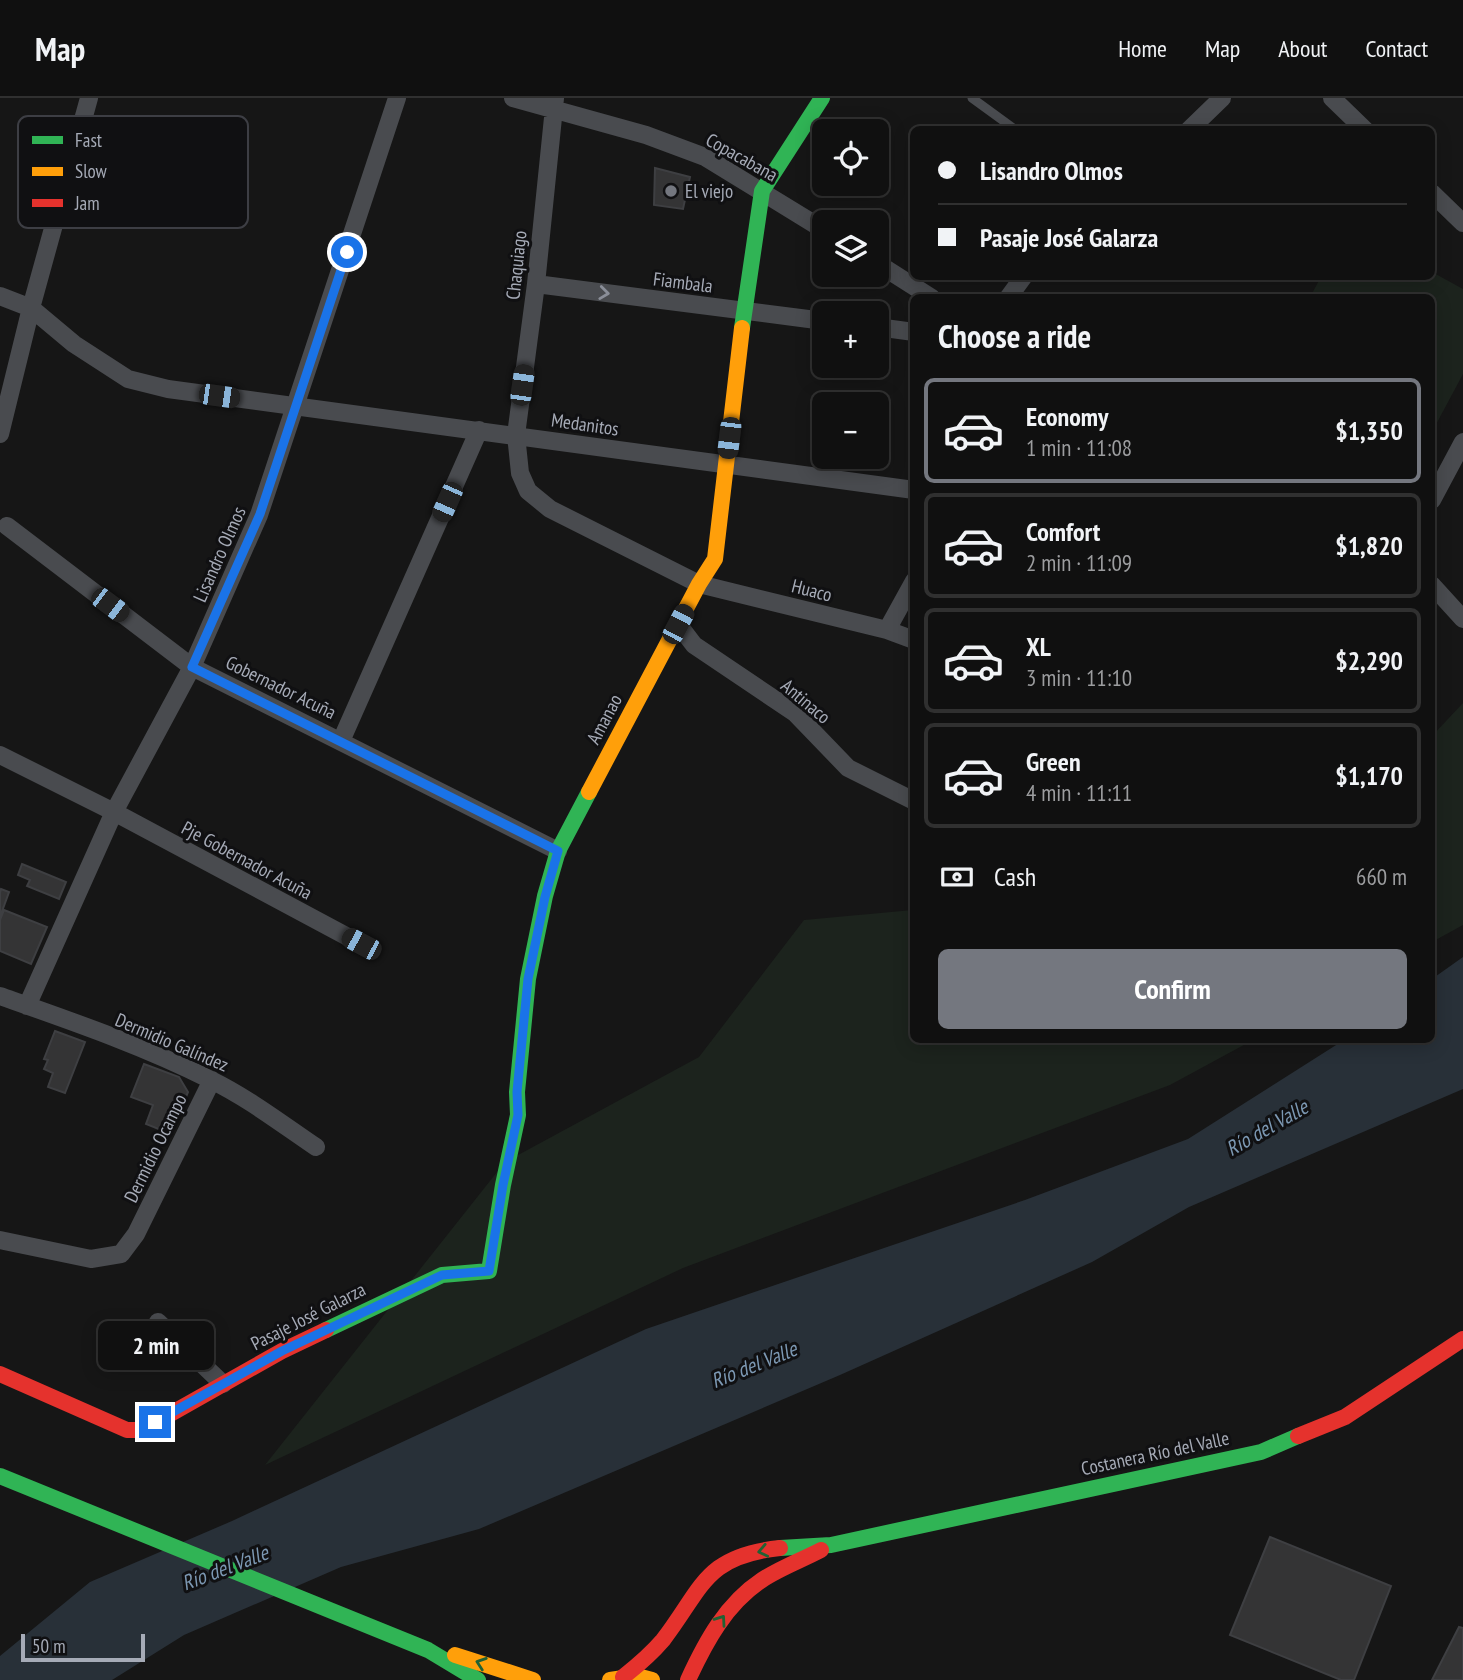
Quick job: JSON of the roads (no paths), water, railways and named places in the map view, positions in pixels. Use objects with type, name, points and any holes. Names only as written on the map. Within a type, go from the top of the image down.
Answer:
[{"type":"main road","points":[[762,191],[822,98]]},
{"type":"main road","name":"Amanao","points":[[489,1271],[518,1115],[517,1092],[528,979],[545,897],[558,851],[699,584],[715,559],[744,311],[762,191]]},
{"type":"main road","name":"Pasaje José Galarza","points":[[0,1374],[127,1430],[142,1430],[282,1351],[442,1275],[489,1271]]},
{"type":"main road","name":"Costanera Río del Valle","points":[[617,1678],[645,1660],[664,1639],[707,1577],[726,1563],[764,1549],[831,1545],[1261,1452],[1345,1417],[1463,1339]]},
{"type":"main road","points":[[0,1476],[405,1640],[428,1650],[474,1679]]},
{"type":"main road","name":"Costanera Río del Valle","points":[[688,1680],[722,1618],[737,1601],[763,1580],[831,1545]]},
{"type":"main road","points":[[428,1650],[460,1656],[533,1680]]},
{"type":"main road","points":[[617,1678],[637,1676],[652,1680]]},
{"type":"street","points":[[84,116],[89,98]]},
{"type":"street","name":"Lisandro Olmos","points":[[27,1006],[114,812],[192,667],[260,514],[397,98]]},
{"type":"street","name":"Copacabana","points":[[513,98],[555,103],[705,157],[812,222]]},
{"type":"street","points":[[1193,126],[1222,98]]},
{"type":"street","points":[[1332,98],[1361,126]]},
{"type":"street","name":"Chaquiago","points":[[516,436],[536,284],[555,103]]},
{"type":"street","points":[[1435,196],[1463,223]]},
{"type":"street","points":[[0,434],[54,228]]},
{"type":"street","points":[[889,271],[926,294]]},
{"type":"street","name":"Fiambala","points":[[536,284],[812,320]]},
{"type":"street","points":[[0,296],[32,308]]},
{"type":"street","name":"Medanitos","points":[[32,308],[74,344],[128,379],[168,388],[910,489]]},
{"type":"street","points":[[889,329],[910,331]]},
{"type":"street","points":[[341,741],[479,430]]},
{"type":"street","points":[[516,436],[520,473],[528,491],[550,509],[699,584]]},
{"type":"street","points":[[1435,494],[1463,442]]},
{"type":"street","name":"Gobernador Acuña","points":[[7,526],[192,667],[558,851]]},
{"type":"street","name":"Huaco","points":[[699,584],[887,630],[910,639]]},
{"type":"street","points":[[887,630],[910,588]]},
{"type":"street","points":[[1435,588],[1463,619]]},
{"type":"street","name":"Antinaco","points":[[678,624],[694,645],[795,713],[848,768],[910,799]]},
{"type":"street","name":"Pje Gobernador Acuña","points":[[0,755],[114,812],[361,944]]},
{"type":"street","name":"Dermidio Galíndez","points":[[0,996],[144,1050],[212,1080],[316,1147]]},
{"type":"street","name":"Dermidio Ocampo","points":[[0,1240],[91,1259],[121,1254],[136,1234],[212,1080]]},
{"type":"street","points":[[158,1322],[223,1384]]},
{"type":"lane","points":[[972,98],[1010,126]]},
{"type":"water","name":"Río del Valle","points":[[1463,957],[1463,1089],[1189,1207],[1092,1262],[840,1375],[479,1529],[341,1567],[184,1635],[112,1680],[0,1680],[0,1656],[90,1582],[232,1521],[646,1329],[1025,1200],[1188,1139],[1339,1043],[1435,1043],[1435,977]]},
{"type":"place","name":"El viejo","points":[[671,191]]}]
